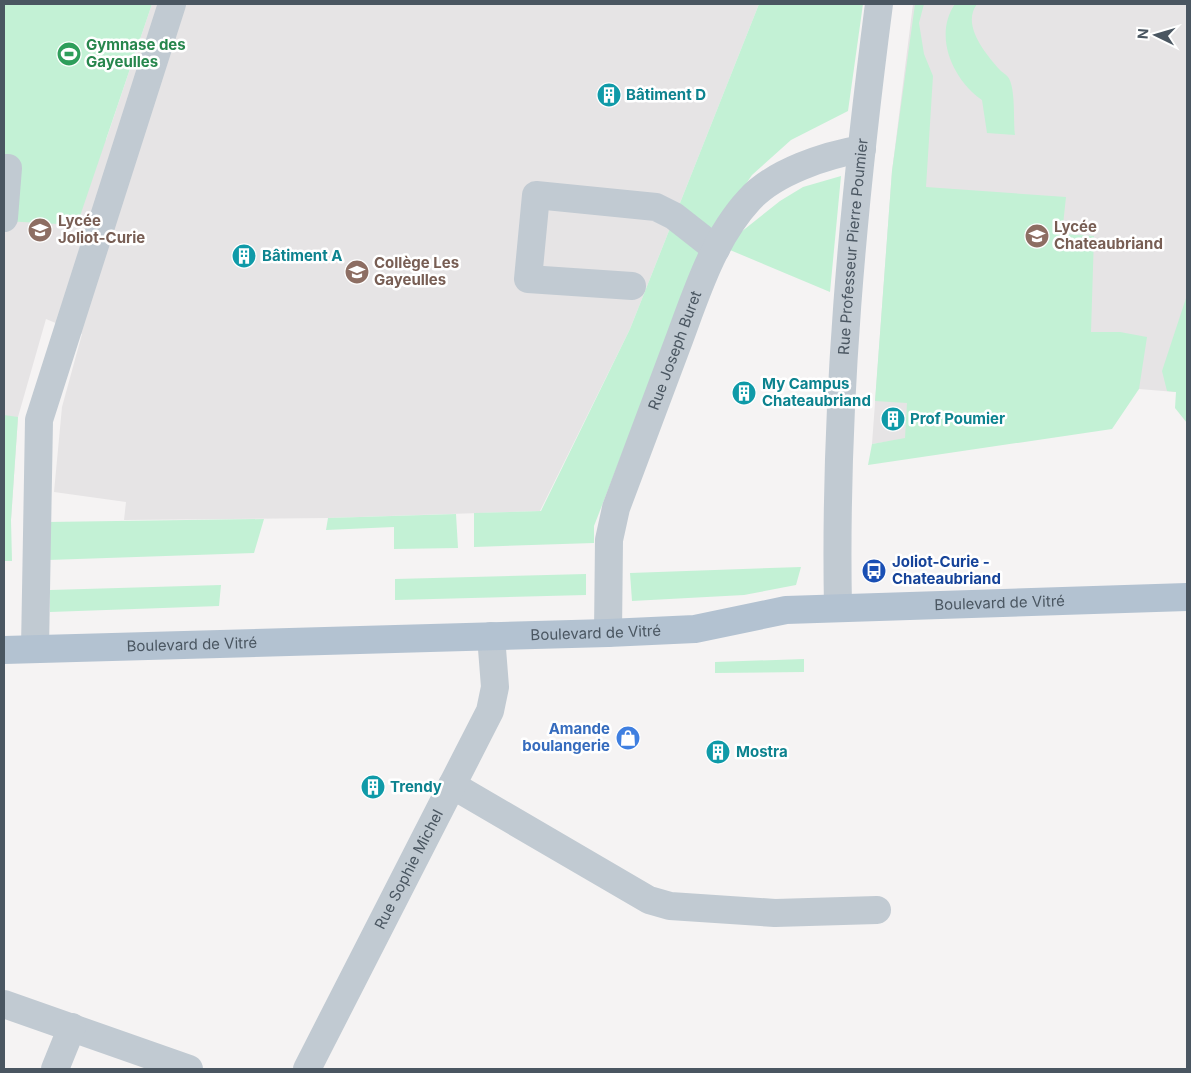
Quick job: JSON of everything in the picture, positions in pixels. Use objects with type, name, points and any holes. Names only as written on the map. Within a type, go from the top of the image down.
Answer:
[{"type":"main road","name":"Boulevard de Vitré","points":[[4,650],[608,633],[695,629],[786,610],[1187,597]]},
{"type":"street","points":[[35,649],[39,420],[172,4]]},
{"type":"street","name":"Rue Professeur Pierre Poumier","points":[[838,608],[839,449],[845,336],[862,149],[879,4]]},
{"type":"street","name":"Rue Joseph Buret","points":[[608,633],[608,540],[616,508],[716,249],[750,199],[776,179],[813,162],[842,152],[862,149]]},
{"type":"street","points":[[4,168],[8,168],[4,218]]},
{"type":"street","points":[[632,286],[528,279],[536,195],[656,207],[674,216],[716,249]]},
{"type":"street","name":"Rue Sophie Michel","points":[[307,1069],[491,706],[495,686],[491,636]]},
{"type":"street","points":[[452,785],[649,900],[670,906],[776,913],[877,910]]},
{"type":"street","points":[[4,1004],[189,1069]]},
{"type":"street","points":[[56,1069],[72,1027]]},
{"type":"shaded area","name":"Collège Les Gayeulles","points":[[152,4],[759,4],[630,329],[540,511],[328,518],[124,520],[126,502],[54,492],[62,407],[82,334],[46,319],[18,417],[11,520],[4,519],[4,105],[106,140]]},
{"type":"shaded area","name":"Lycée Chateaubriand","points":[[913,4],[1187,4],[1187,393],[1139,389],[905,439],[872,444],[892,171]]},
{"type":"green space","name":"Gymnase des Gayeulles","points":[[4,4],[152,4],[77,225],[4,221]]},
{"type":"green space","points":[[759,4],[863,4],[848,111],[791,140],[752,175],[701,250],[594,526],[594,543],[474,547],[474,513],[541,511],[630,329]]},
{"type":"green space","points":[[915,4],[924,4],[919,23],[924,54],[933,76],[926,187],[1066,197],[1062,234],[1094,236],[1091,332],[1120,332],[1147,337],[1139,389],[1112,429],[868,465],[872,444],[905,438],[907,403],[875,401],[892,171]]},
{"type":"green space","points":[[955,4],[977,4],[973,12],[972,21],[977,39],[1011,82],[1015,135],[987,133],[982,100],[962,81],[949,56],[946,30],[949,16]]},
{"type":"green space","points":[[841,176],[830,292],[730,250],[736,236],[780,201],[803,187]]},
{"type":"green space","points":[[1187,295],[1187,423],[1175,408],[1176,392],[1167,391],[1162,371]]},
{"type":"green space","points":[[4,415],[18,417],[11,520],[12,561],[4,561]]},
{"type":"green space","points":[[456,514],[458,548],[394,549],[394,527],[326,530],[328,518]]},
{"type":"green space","points":[[264,519],[254,553],[48,560],[47,522]]},
{"type":"green space","points":[[801,567],[796,585],[744,595],[632,601],[630,573]]},
{"type":"green space","points":[[586,574],[586,595],[395,600],[395,579]]},
{"type":"green space","points":[[221,585],[219,606],[50,612],[50,590]]},
{"type":"green space","points":[[804,659],[804,672],[715,673],[715,662]]},
{"type":"place","name":"Gymnase des Gayeulles","points":[[69,54]]},
{"type":"place","name":"Bâtiment D","points":[[609,95]]},
{"type":"place","name":"Lycée Joliot-Curie","points":[[40,230]]},
{"type":"place","name":"Lycée Chateaubriand","points":[[1037,236]]},
{"type":"place","name":"Bâtiment A","points":[[244,256]]},
{"type":"place","name":"Collège Les Gayeulles","points":[[357,272]]},
{"type":"place","name":"My Campus Chateaubriand","points":[[744,393]]},
{"type":"place","name":"Prof Poumier","points":[[893,419]]},
{"type":"place","name":"Joliot-Curie - Chateaubriand","points":[[874,571]]},
{"type":"place","name":"Amande boulangerie","points":[[628,738]]},
{"type":"place","name":"Mostra","points":[[718,752]]},
{"type":"place","name":"Trendy","points":[[373,787]]}]
